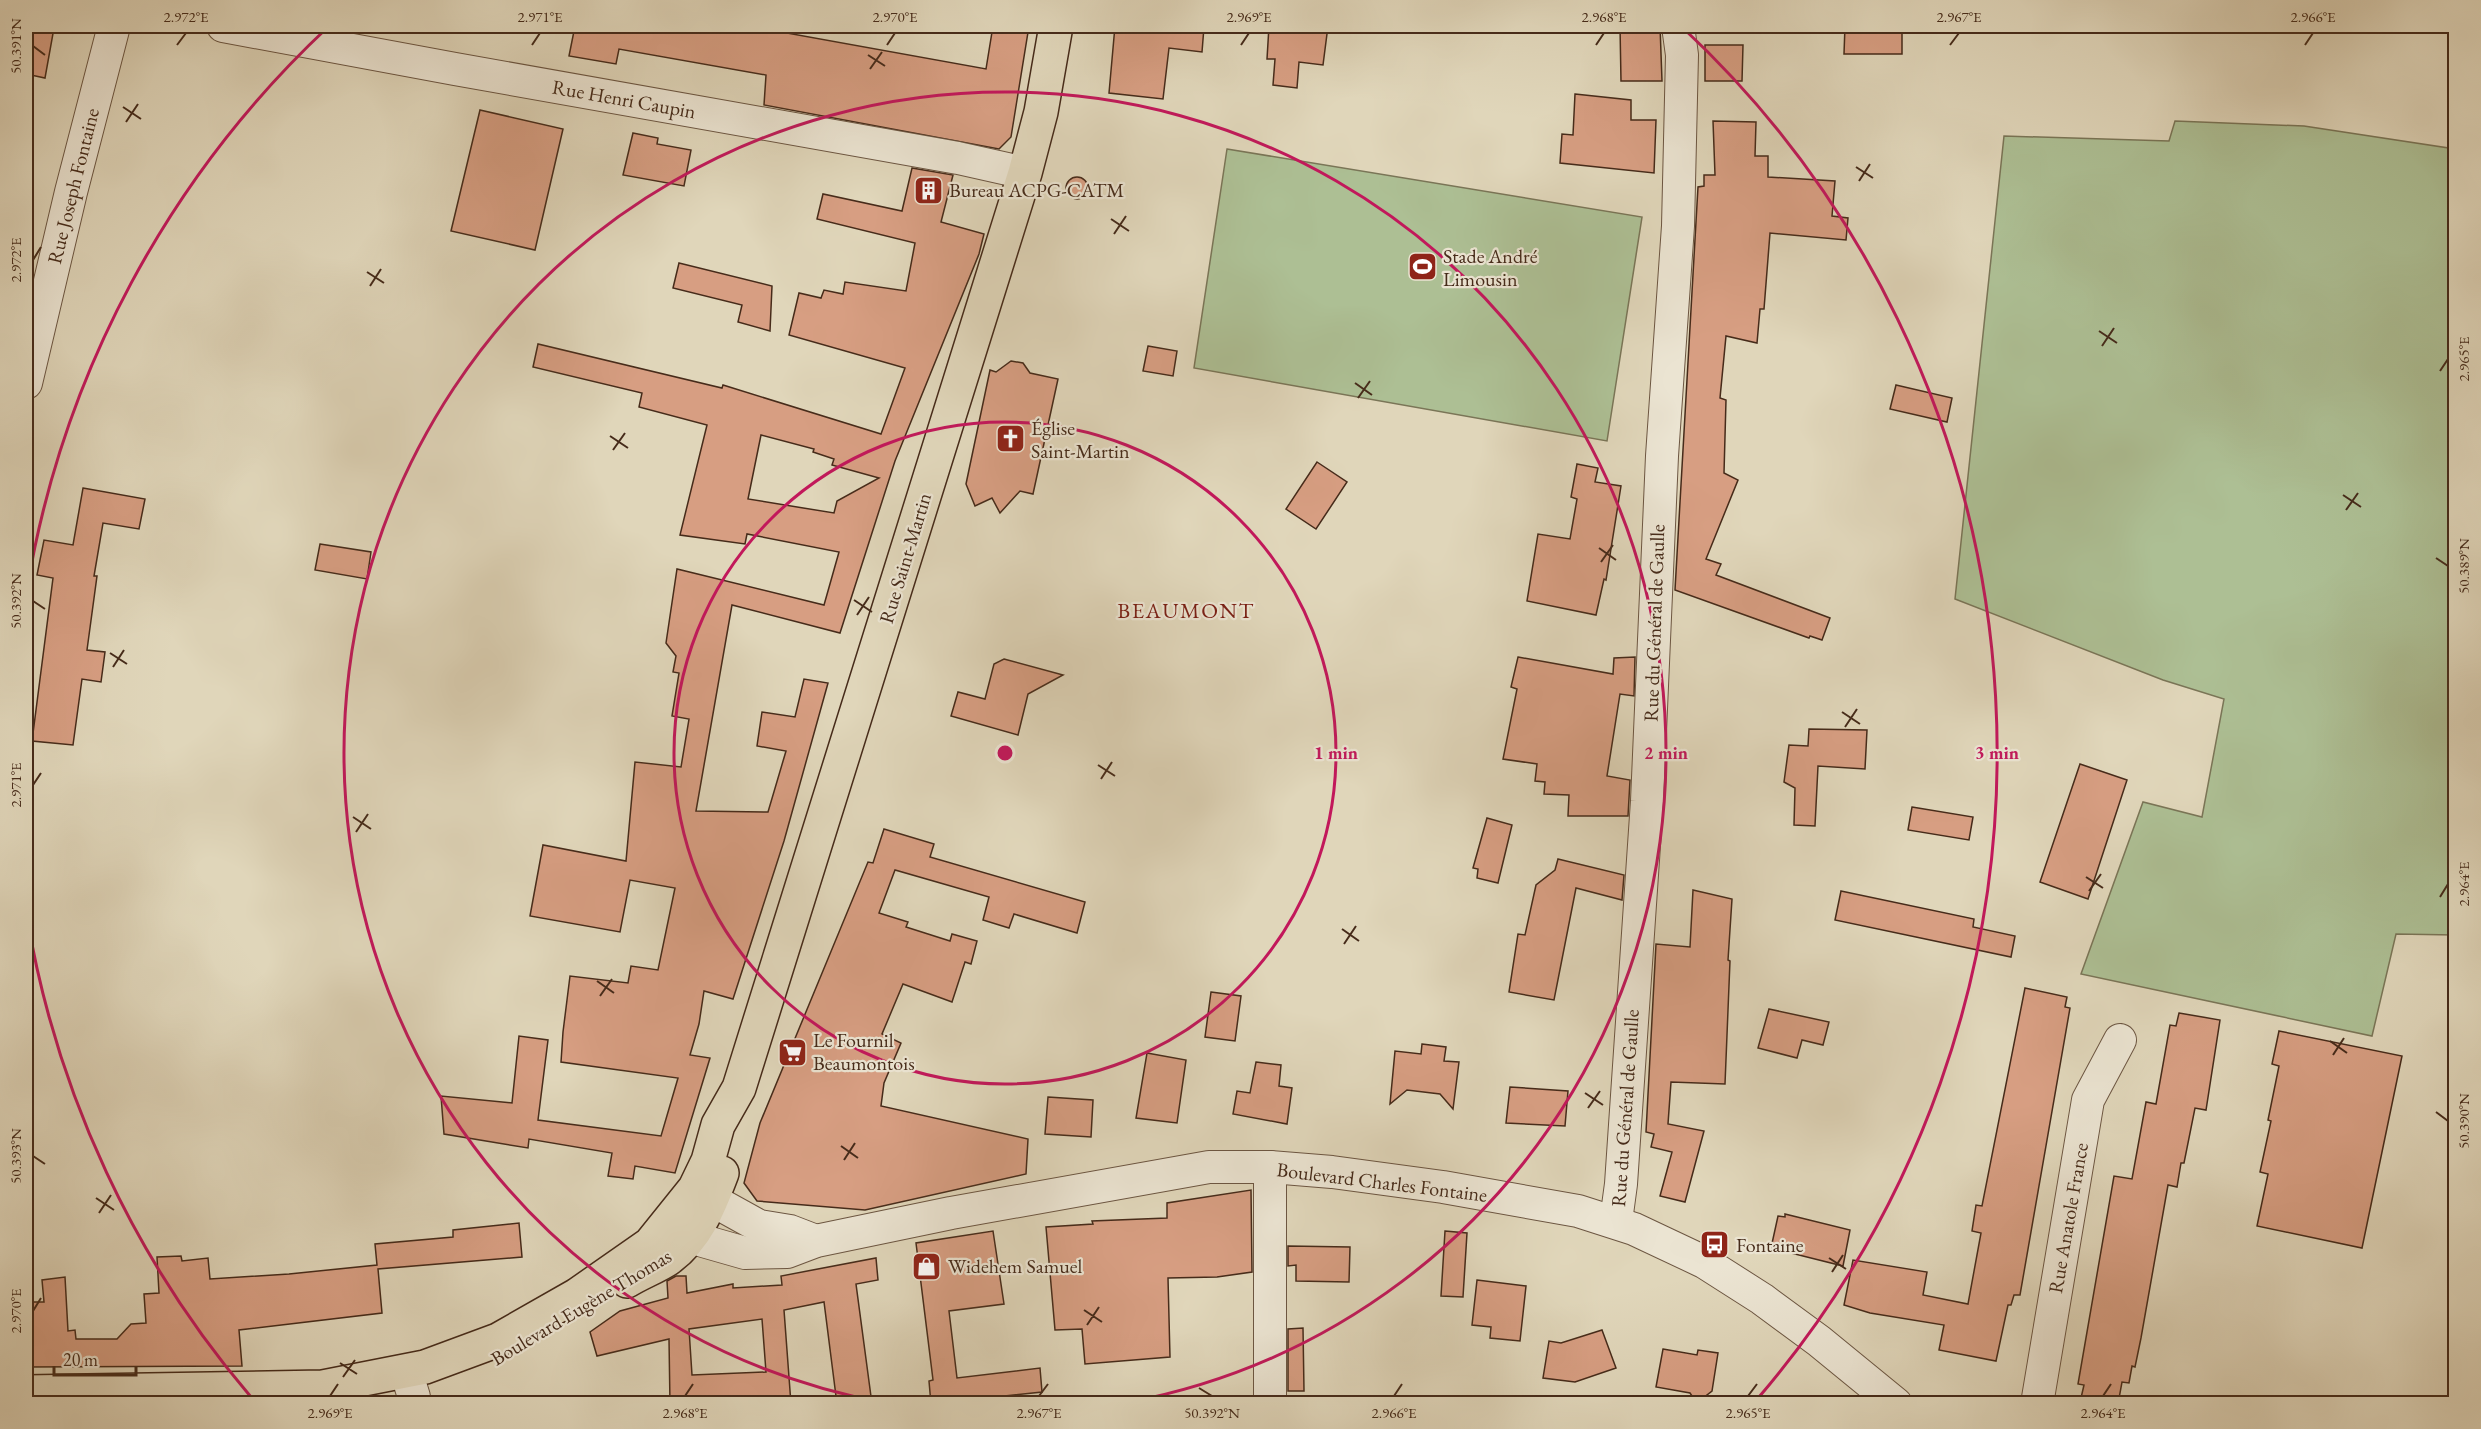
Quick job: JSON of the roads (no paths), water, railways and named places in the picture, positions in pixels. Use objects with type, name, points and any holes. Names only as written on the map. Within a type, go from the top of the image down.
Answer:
[{"type":"main road","name":"Rue Saint-Martin","points":[[693,1215],[695,1188],[708,1161],[718,1125],[739,1088],[1025,173],[1043,102],[1056,26]]},
{"type":"main road","name":"Rue Saint-Martin","points":[[693,1215],[737,1132],[739,1088]]},
{"type":"main road","name":"Boulevard Eugène Thomas","points":[[410,1387],[450,1359],[498,1340],[577,1295],[693,1215]]},
{"type":"main road","name":"Boulevard Eugène Thomas","points":[[26,1392],[323,1387],[388,1392],[457,1376],[508,1355],[623,1282],[668,1258],[693,1215]]},
{"type":"street","name":"Rue Joseph Fontaine","points":[[26,383],[71,192],[114,26]]},
{"type":"street","name":"Rue Henri Caupin","points":[[223,26],[445,68],[958,158],[1025,173]]},
{"type":"street","name":"Rue du Général de Gaulle","points":[[1616,1221],[1621,1184],[1647,801],[1662,456],[1678,226],[1682,55],[1678,26]]},
{"type":"street","name":"Rue Anatole France","points":[[2037,1404],[2088,1100],[2120,1040]]},
{"type":"street","name":"Boulevard Charles Fontaine","points":[[693,1215],[714,1246],[745,1253],[787,1252],[816,1241],[951,1213],[1197,1169],[1270,1167],[1332,1172],[1443,1187],[1578,1211],[1616,1221],[1704,1262],[1762,1299],[1819,1341],[1896,1404]]},
{"type":"street","points":[[1270,1167],[1270,1404]]},
{"type":"street","points":[[693,1215],[790,1231],[816,1241]]},
{"type":"place","name":"Bureau ACPG-CATM","points":[[928,190]]},
{"type":"place","name":"Stade André Limousin","points":[[1422,267]]},
{"type":"place","name":"Église Saint-Martin","points":[[1010,439]]},
{"type":"place","name":"Le Fournil Beaumontois","points":[[792,1052]]},
{"type":"place","name":"Fontaine","points":[[1715,1245]]},
{"type":"place","name":"Widehem Samuel","points":[[927,1266]]},
{"type":"district","name":"BEAUMONT","points":[[1186,610]]}]
